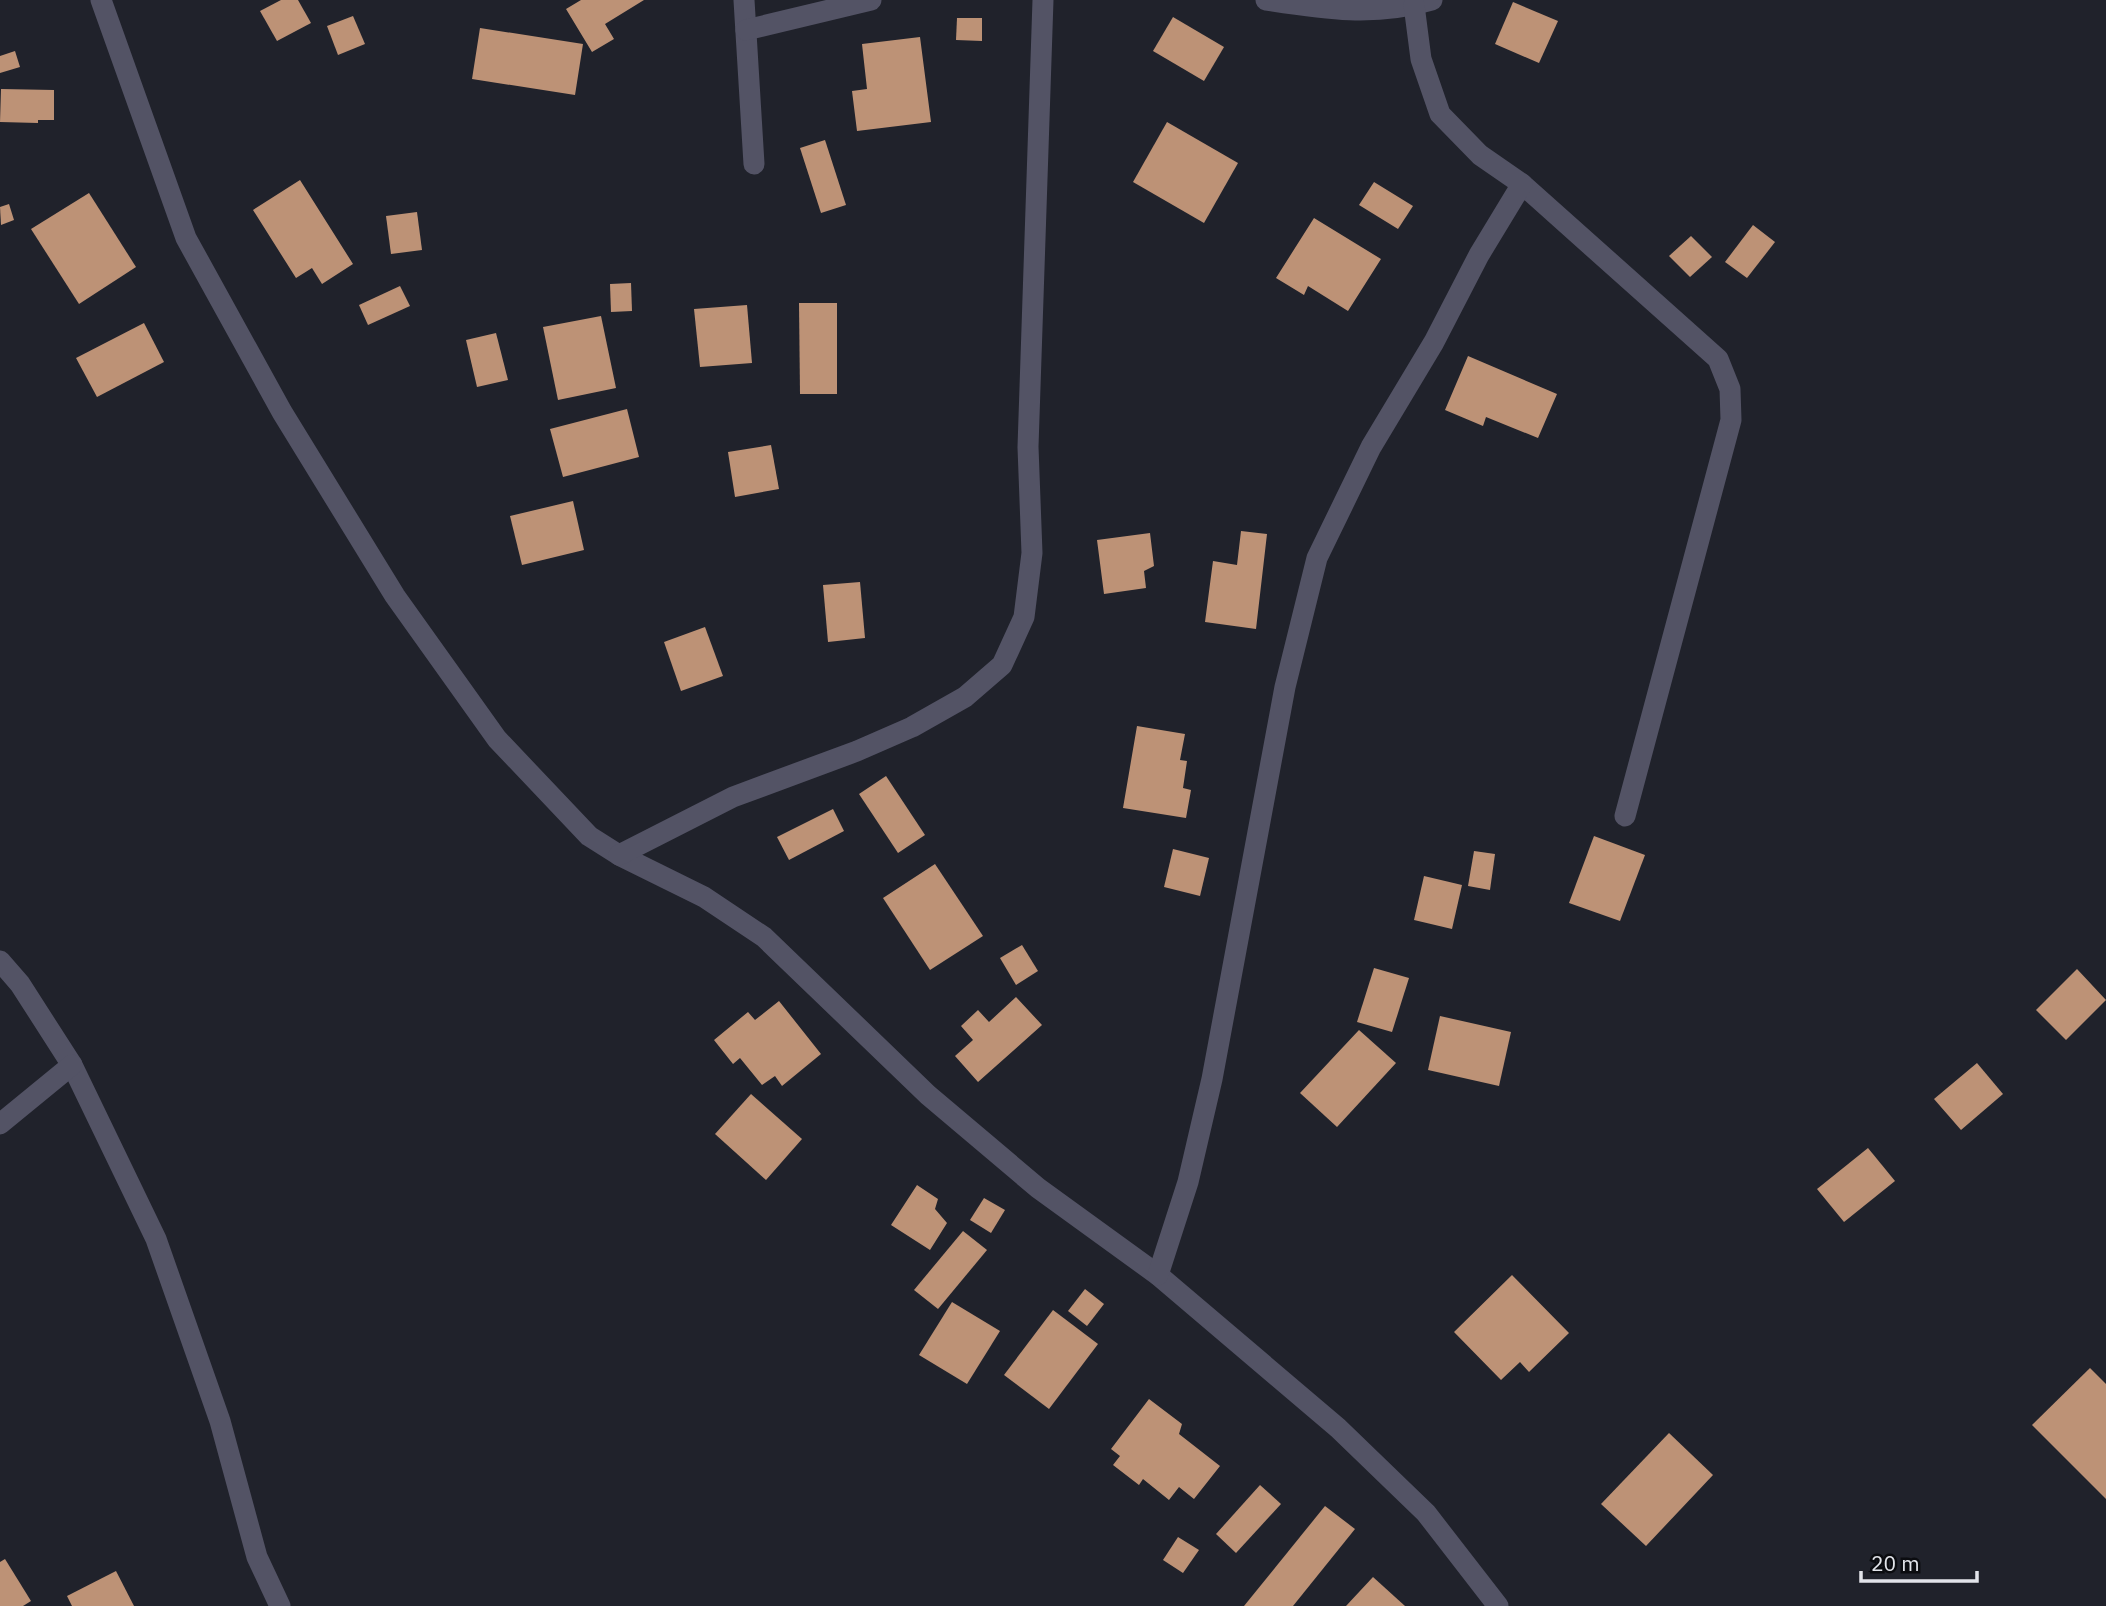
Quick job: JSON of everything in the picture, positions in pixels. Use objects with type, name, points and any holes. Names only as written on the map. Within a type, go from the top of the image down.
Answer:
[{"type":"street","points":[[101,0],[186,238],[282,412],[395,596],[497,739],[589,836],[619,855],[704,897],[764,937],[929,1095],[1038,1188],[1158,1275],[1338,1428],[1426,1513],[1497,1606]]},
{"type":"street","points":[[744,0],[754,164]]},
{"type":"street","points":[[746,30],[871,0]]},
{"type":"street","points":[[619,855],[733,797],[845,756],[912,727],[965,697],[1002,665],[1024,617],[1032,553],[1028,447],[1043,0]]},
{"type":"street","points":[[1266,0],[1333,10],[1377,11],[1423,3],[1421,59],[1440,114],[1480,155],[1522,184],[1718,359],[1730,389],[1731,420],[1625,816]]},
{"type":"street","points":[[1158,1275],[1188,1182],[1212,1079],[1284,687],[1317,558],[1371,447],[1434,342],[1479,255],[1522,184]]},
{"type":"street","points":[[0,961],[20,984],[72,1065],[156,1239],[220,1421],[257,1557],[280,1606]]},
{"type":"street","points":[[0,1124],[72,1065]]},
{"type":"building","points":[[281,0],[298,0],[311,23],[277,41],[260,11]]},
{"type":"building","points":[[581,0],[644,0],[605,24],[614,39],[592,52],[566,9]]},
{"type":"building","points":[[1513,2],[1558,21],[1539,63],[1495,44]]},
{"type":"building","points":[[353,16],[365,44],[338,55],[327,26]]},
{"type":"building","points":[[1173,17],[1224,47],[1204,81],[1153,51]]},
{"type":"building","points":[[957,18],[982,18],[982,41],[956,40]]},
{"type":"building","points":[[480,28],[583,44],[575,95],[472,79]]},
{"type":"building","points":[[920,37],[931,122],[857,131],[852,91],[867,89],[862,44]]},
{"type":"building","points":[[15,51],[20,67],[0,73],[0,56]]},
{"type":"building","points":[[1,89],[54,90],[54,120],[38,120],[38,123],[0,122]]},
{"type":"building","points":[[1167,122],[1238,163],[1204,223],[1133,182]]},
{"type":"building","points":[[825,140],[846,205],[821,213],[800,148]]},
{"type":"building","points":[[300,180],[353,264],[322,284],[312,268],[296,278],[253,210]]},
{"type":"building","points":[[1374,182],[1413,206],[1398,229],[1359,205]]},
{"type":"building","points":[[89,193],[136,267],[79,304],[31,229]]},
{"type":"building","points":[[9,204],[14,220],[1,225],[0,207]]},
{"type":"building","points":[[417,212],[422,250],[391,254],[386,216]]},
{"type":"building","points":[[1314,218],[1381,259],[1348,311],[1308,286],[1304,295],[1276,278]]},
{"type":"building","points":[[1753,225],[1775,242],[1747,278],[1725,262]]},
{"type":"building","points":[[1691,236],[1712,257],[1690,277],[1669,256]]},
{"type":"building","points":[[631,283],[632,311],[611,312],[610,284]]},
{"type":"building","points":[[400,286],[410,306],[368,325],[359,305]]},
{"type":"building","points":[[799,303],[837,303],[837,394],[800,394]]},
{"type":"building","points":[[747,305],[752,363],[700,367],[694,309]]},
{"type":"building","points":[[601,316],[616,388],[558,400],[543,327]]},
{"type":"building","points":[[144,323],[164,362],[97,397],[76,358]]},
{"type":"building","points":[[496,333],[508,380],[477,387],[466,340]]},
{"type":"building","points":[[1468,356],[1557,394],[1538,438],[1486,417],[1483,426],[1445,410]]},
{"type":"building","points":[[627,409],[639,457],[563,477],[550,429]]},
{"type":"building","points":[[771,445],[779,489],[735,497],[728,452]]},
{"type":"building","points":[[573,501],[584,550],[522,565],[510,516]]},
{"type":"building","points":[[1241,531],[1267,534],[1256,629],[1205,622],[1213,561],[1237,565]]},
{"type":"building","points":[[1150,533],[1154,566],[1144,571],[1146,588],[1104,594],[1097,540]]},
{"type":"building","points":[[860,582],[865,638],[828,642],[823,585]]},
{"type":"building","points":[[705,627],[723,676],[681,691],[664,642]]},
{"type":"building","points":[[1137,726],[1185,734],[1180,760],[1187,761],[1183,788],[1191,790],[1186,818],[1123,808]]},
{"type":"building","points":[[886,776],[925,835],[898,853],[859,794]]},
{"type":"building","points":[[833,809],[844,831],[789,860],[777,837]]},
{"type":"building","points":[[1594,836],[1645,855],[1620,921],[1569,903]]},
{"type":"building","points":[[1173,849],[1209,858],[1200,896],[1164,887]]},
{"type":"building","points":[[1474,851],[1495,854],[1490,890],[1468,886]]},
{"type":"building","points":[[935,864],[983,936],[930,970],[883,898]]},
{"type":"building","points":[[1424,876],[1462,885],[1452,929],[1414,920]]},
{"type":"building","points":[[1022,945],[1038,971],[1016,985],[1000,958]]},
{"type":"building","points":[[1374,968],[1409,978],[1392,1032],[1357,1022]]},
{"type":"building","points":[[2077,969],[2106,1000],[2066,1040],[2036,1010]]},
{"type":"building","points":[[1016,997],[1042,1025],[978,1082],[955,1056],[973,1040],[961,1026],[978,1010],[989,1022]]},
{"type":"building","points":[[779,1001],[821,1054],[782,1086],[775,1076],[762,1085],[740,1058],[733,1064],[714,1040],[748,1012],[755,1020]]},
{"type":"building","points":[[1440,1016],[1511,1032],[1499,1086],[1428,1070]]},
{"type":"building","points":[[1359,1030],[1396,1063],[1337,1127],[1300,1093]]},
{"type":"building","points":[[1977,1063],[2003,1094],[1961,1130],[1934,1099]]},
{"type":"building","points":[[751,1094],[802,1139],[766,1180],[715,1134]]},
{"type":"building","points":[[1868,1148],[1895,1181],[1844,1222],[1817,1189]]},
{"type":"building","points":[[917,1185],[938,1199],[935,1209],[947,1223],[930,1250],[891,1225]]},
{"type":"building","points":[[984,1198],[1005,1210],[991,1233],[970,1220]]},
{"type":"building","points":[[963,1231],[987,1250],[938,1309],[914,1290]]},
{"type":"building","points":[[1512,1275],[1569,1333],[1529,1372],[1520,1362],[1501,1380],[1454,1332]]},
{"type":"building","points":[[1085,1289],[1104,1304],[1087,1326],[1068,1311]]},
{"type":"building","points":[[952,1302],[1000,1331],[967,1384],[919,1355]]},
{"type":"building","points":[[1053,1310],[1098,1344],[1049,1409],[1004,1375]]},
{"type":"building","points":[[2090,1368],[2106,1384],[2106,1499],[2032,1425]]},
{"type":"building","points":[[1149,1399],[1182,1424],[1179,1434],[1220,1466],[1194,1499],[1179,1487],[1169,1500],[1143,1479],[1139,1485],[1113,1465],[1120,1456],[1111,1449]]},
{"type":"building","points":[[1669,1433],[1713,1475],[1646,1546],[1601,1504]]},
{"type":"building","points":[[1260,1485],[1281,1504],[1236,1553],[1216,1534]]},
{"type":"building","points":[[1325,1506],[1355,1529],[1293,1606],[1244,1606]]},
{"type":"building","points":[[1178,1537],[1199,1550],[1183,1573],[1163,1560]]},
{"type":"building","points":[[5,1559],[31,1601],[23,1606],[0,1606],[0,1562]]},
{"type":"building","points":[[116,1571],[134,1606],[72,1606],[67,1596]]},
{"type":"building","points":[[1373,1577],[1405,1606],[1346,1606]]}]
